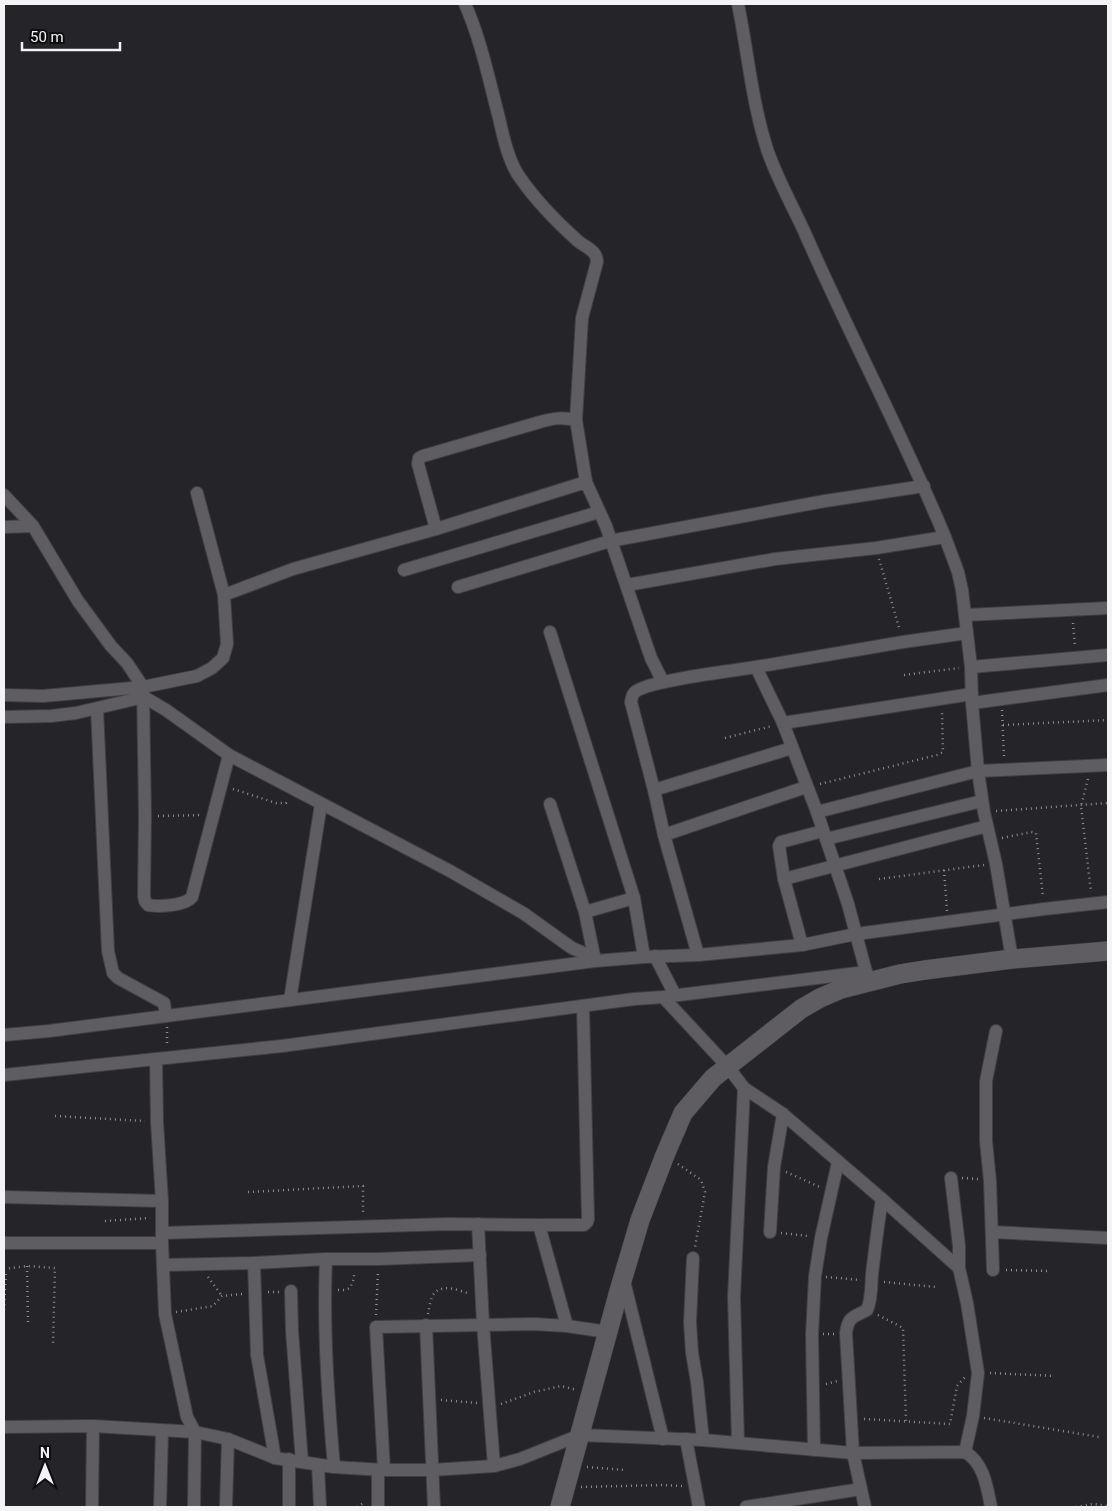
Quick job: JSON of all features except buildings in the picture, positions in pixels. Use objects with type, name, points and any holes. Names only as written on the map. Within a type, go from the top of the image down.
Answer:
[{"type":"main road","points":[[560,1507],[640,1220],[683,1113],[713,1078],[801,1009],[820,998],[867,977],[1012,959],[1108,951]]},
{"type":"street","points":[[465,4],[475,26],[506,145],[519,177],[556,219],[579,242],[594,252],[597,258],[582,318],[576,420],[586,482],[606,526],[651,658],[663,682]]},
{"type":"street","points":[[738,4],[755,104],[768,153],[778,179],[924,486],[958,572],[962,590],[971,667],[978,771],[1012,959]]},
{"type":"street","points":[[436,529],[418,464],[419,458],[558,418],[576,420]]},
{"type":"street","points":[[224,595],[293,568],[436,529],[586,482]]},
{"type":"street","points":[[458,587],[610,541],[825,501],[924,486]]},
{"type":"street","points":[[4,717],[51,716],[97,709],[197,676],[212,668],[223,658],[227,644],[224,595],[197,493]]},
{"type":"street","points":[[4,495],[33,526],[78,601],[111,646],[127,663],[144,692],[166,710],[229,755],[450,872],[523,913],[572,948],[595,958]]},
{"type":"street","points":[[404,570],[600,512]]},
{"type":"street","points":[[4,527],[33,526]]},
{"type":"street","points":[[627,585],[775,559],[876,548],[945,537]]},
{"type":"street","points":[[965,614],[1108,608]]},
{"type":"street","points":[[550,632],[634,898],[649,956],[669,996],[744,1088],[783,1114],[959,1268]]},
{"type":"street","points":[[698,955],[664,835],[631,702],[632,696],[636,691],[663,682],[967,633]]},
{"type":"street","points":[[971,667],[1108,654]]},
{"type":"street","points":[[4,1075],[282,1046],[669,996],[867,977],[848,904],[817,812],[783,723],[756,667]]},
{"type":"street","points":[[783,723],[942,700],[972,699],[1108,685]]},
{"type":"street","points":[[4,695],[43,696],[144,692]]},
{"type":"street","points":[[144,692],[144,896],[148,905],[183,904],[192,897],[229,755]]},
{"type":"street","points":[[97,709],[108,951],[112,970],[118,978],[164,1003],[166,1016]]},
{"type":"street","points":[[654,790],[792,748]]},
{"type":"street","points":[[817,812],[978,771],[1108,764]]},
{"type":"street","points":[[664,835],[806,787]]},
{"type":"street","points":[[290,1000],[320,804]]},
{"type":"street","points":[[550,804],[585,912],[595,958]]},
{"type":"street","points":[[802,944],[784,879],[779,851],[781,842],[983,806]]},
{"type":"street","points":[[784,879],[987,826]]},
{"type":"street","points":[[585,912],[634,898]]},
{"type":"street","points":[[4,1035],[290,1000],[595,958],[698,955],[802,944],[856,934],[1108,902]]},
{"type":"street","points":[[4,1243],[162,1238],[448,1224],[584,1225],[588,1219],[583,1006]]},
{"type":"street","points":[[993,1270],[990,1181],[986,1141],[986,1081],[996,1031]]},
{"type":"street","points":[[162,1059],[157,1122],[162,1201],[165,1314],[187,1417],[195,1432],[194,1507]]},
{"type":"street","points":[[738,1443],[734,1297],[744,1088]]},
{"type":"street","points":[[770,1232],[774,1167],[783,1114]]},
{"type":"street","points":[[814,1450],[812,1335],[815,1276],[821,1238],[838,1162]]},
{"type":"street","points":[[950,1178],[959,1246],[959,1268],[967,1303],[978,1373],[973,1416],[965,1452]]},
{"type":"street","points":[[4,1197],[162,1201]]},
{"type":"street","points":[[865,1507],[853,1453],[846,1333],[848,1321],[868,1310],[871,1300],[876,1232],[882,1199]]},
{"type":"street","points":[[478,1224],[483,1324],[494,1466]]},
{"type":"street","points":[[540,1225],[567,1326]]},
{"type":"street","points":[[992,1232],[1108,1238]]},
{"type":"street","points":[[163,1265],[480,1255]]},
{"type":"street","points":[[693,1258],[690,1322],[703,1440]]},
{"type":"street","points":[[326,1259],[325,1290],[330,1421],[334,1467]]},
{"type":"street","points":[[254,1263],[257,1355],[275,1458]]},
{"type":"street","points":[[623,1279],[663,1439]]},
{"type":"street","points":[[289,1507],[295,1461],[291,1292]]},
{"type":"street","points":[[378,1507],[381,1470],[376,1327],[534,1324],[567,1326],[608,1332]]},
{"type":"street","points":[[426,1325],[434,1507]]},
{"type":"street","points":[[4,1427],[93,1426],[195,1432],[228,1439],[275,1458],[334,1467],[381,1470],[432,1470],[494,1466],[520,1459],[580,1435],[703,1440],[853,1453],[965,1452],[977,1462],[986,1483],[992,1507]]},
{"type":"street","points":[[92,1507],[93,1426]]},
{"type":"street","points":[[160,1507],[162,1431]]},
{"type":"street","points":[[226,1507],[228,1439]]},
{"type":"street","points":[[686,1440],[698,1501]]},
{"type":"street","points":[[318,1465],[320,1507]]},
{"type":"street","points":[[746,1507],[861,1489]]},
{"type":"path","points":[[876,548],[903,642]]},
{"type":"path","points":[[1072,610],[1075,657]]},
{"type":"path","points":[[904,675],[971,667]]},
{"type":"path","points":[[806,787],[937,756],[943,752],[942,700]]},
{"type":"path","points":[[1004,770],[1003,725],[1108,720]]},
{"type":"path","points":[[726,738],[783,723]]},
{"type":"path","points":[[1092,766],[1081,806],[1092,903]]},
{"type":"path","points":[[222,786],[281,804],[286,802],[295,790]]},
{"type":"path","points":[[983,806],[1081,806],[1108,804]]},
{"type":"path","points":[[145,816],[214,814]]},
{"type":"path","points":[[991,841],[1031,832],[1036,833],[1044,909]]},
{"type":"path","points":[[879,879],[996,864]]},
{"type":"path","points":[[944,870],[948,922]]},
{"type":"path","points":[[162,1059],[166,1016]]},
{"type":"path","points":[[55,1116],[157,1122]]},
{"type":"path","points":[[665,1155],[702,1180],[705,1192],[693,1258]]},
{"type":"path","points":[[774,1167],[831,1191]]},
{"type":"path","points":[[950,1178],[978,1178],[990,1181]]},
{"type":"path","points":[[248,1192],[363,1186],[363,1227]]},
{"type":"path","points":[[105,1221],[162,1217]]},
{"type":"path","points":[[770,1232],[821,1238]]},
{"type":"path","points":[[376,1327],[379,1259]]},
{"type":"path","points":[[325,1290],[345,1290],[350,1288],[354,1279],[356,1260]]},
{"type":"path","points":[[27,1266],[28,1322]]},
{"type":"path","points":[[4,1310],[5,1269],[27,1266],[55,1268],[53,1345]]},
{"type":"path","points":[[815,1276],[936,1287]]},
{"type":"path","points":[[200,1277],[208,1277],[222,1296]]},
{"type":"path","points":[[426,1325],[432,1296],[439,1290],[452,1288],[483,1299]]},
{"type":"path","points":[[165,1314],[214,1306],[222,1296],[255,1293]]},
{"type":"path","points":[[868,1310],[903,1328],[906,1421]]},
{"type":"path","points":[[812,1335],[846,1333]]},
{"type":"path","points":[[852,1419],[950,1424],[957,1386],[971,1371],[978,1373],[1055,1376]]},
{"type":"path","points":[[812,1386],[848,1380]]},
{"type":"path","points":[[534,1392],[561,1386],[590,1394]]},
{"type":"path","points":[[973,1416],[1099,1437]]},
{"type":"path","points":[[571,1466],[625,1470]]},
{"type":"path","points":[[565,1488],[685,1486],[698,1501]]},
{"type":"path","points":[[1076,1507],[1093,1504],[1108,1506]]}]
